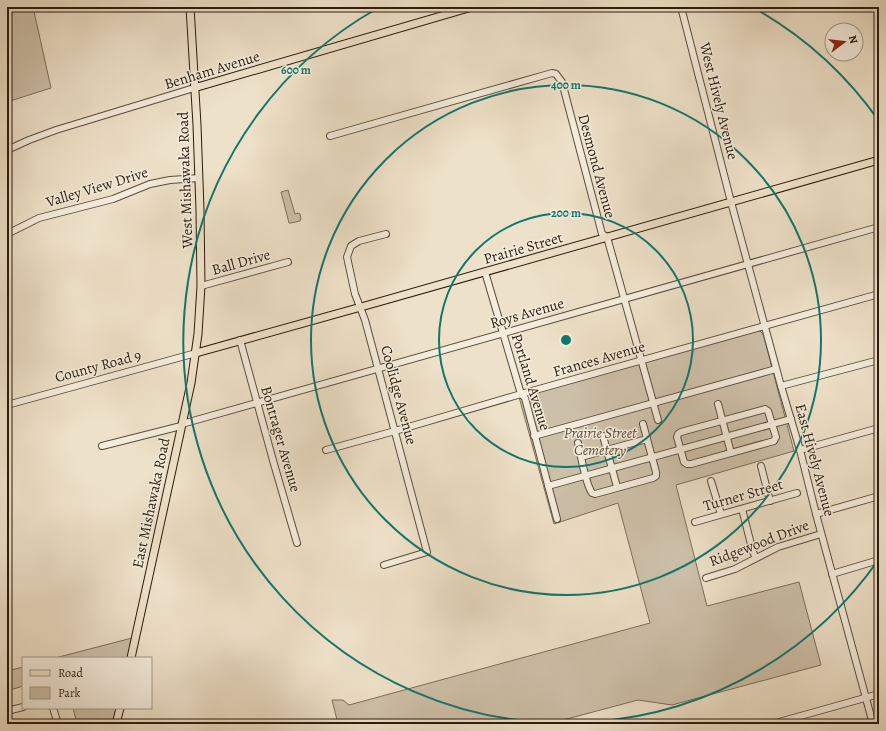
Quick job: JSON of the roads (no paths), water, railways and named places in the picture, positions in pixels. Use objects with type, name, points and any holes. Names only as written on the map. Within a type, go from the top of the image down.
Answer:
[{"type":"main road","name":"West Mishawaka Road","points":[[190,7],[199,178],[201,286],[196,353]]},
{"type":"main road","name":"Benham Avenue","points":[[194,88],[472,7]]},
{"type":"main road","name":"Prairie Street","points":[[196,353],[879,160]]},
{"type":"main road","name":"East Mishawaka Road","points":[[131,657],[191,383],[196,353]]},
{"type":"main road","points":[[116,724],[120,709]]},
{"type":"street","name":"West Hively Avenue","points":[[681,7],[731,202]]},
{"type":"street","name":"Desmond Avenue","points":[[330,136],[552,73],[556,74],[562,82],[602,234],[607,237],[658,420]]},
{"type":"street","name":"Benham Avenue","points":[[7,150],[56,130],[194,88]]},
{"type":"street","name":"Valley View Drive","points":[[7,234],[39,218],[113,199],[150,184],[170,180],[199,178]]},
{"type":"street","name":"East Hively Avenue","points":[[731,202],[776,369],[800,450],[821,534],[873,724]]},
{"type":"street","name":"Roys Avenue","points":[[102,446],[182,425],[257,402],[879,228]]},
{"type":"street","name":"Coolidge Avenue","points":[[384,565],[428,552],[366,320],[355,294],[347,257],[350,246],[359,241],[386,234]]},
{"type":"street","name":"Ball Drive","points":[[201,286],[288,262]]},
{"type":"street","name":"Portland Avenue","points":[[485,272],[521,394],[525,398],[557,519]]},
{"type":"street","name":"Frances Avenue","points":[[326,450],[879,294]]},
{"type":"street","name":"Bontrager Avenue","points":[[240,340],[297,544]]},
{"type":"street","name":"County Road 9","points":[[7,404],[196,353]]},
{"type":"street","points":[[781,386],[879,360]]},
{"type":"street","points":[[534,436],[776,369]]},
{"type":"street","points":[[718,404],[731,453]]},
{"type":"street","points":[[765,409],[768,411],[772,424],[776,437],[774,441],[691,464],[684,462],[678,437],[680,432],[765,409]]},
{"type":"street","points":[[548,486],[791,419]]},
{"type":"street","points":[[578,443],[592,493],[595,494],[652,478],[656,476],[656,472],[643,424]]},
{"type":"street","points":[[800,450],[879,428]]},
{"type":"street","points":[[603,436],[617,488]]},
{"type":"street","points":[[581,457],[646,439]]},
{"type":"street","points":[[761,466],[770,500]]},
{"type":"street","points":[[711,481],[721,514]]},
{"type":"street","name":"Turner Street","points":[[695,522],[797,493]]},
{"type":"street","points":[[816,514],[879,496]]},
{"type":"street","points":[[742,509],[753,552],[756,558]]},
{"type":"street","name":"Ridgewood Drive","points":[[706,578],[735,569],[783,545],[821,534]]},
{"type":"street","points":[[832,574],[879,560]]},
{"type":"street","points":[[772,724],[879,694]]},
{"type":"street","points":[[7,711],[22,707]]},
{"type":"street","points":[[53,709],[58,724]]},
{"type":"park label","name":"Prairie Street Cemetery","points":[[600,442]]}]
